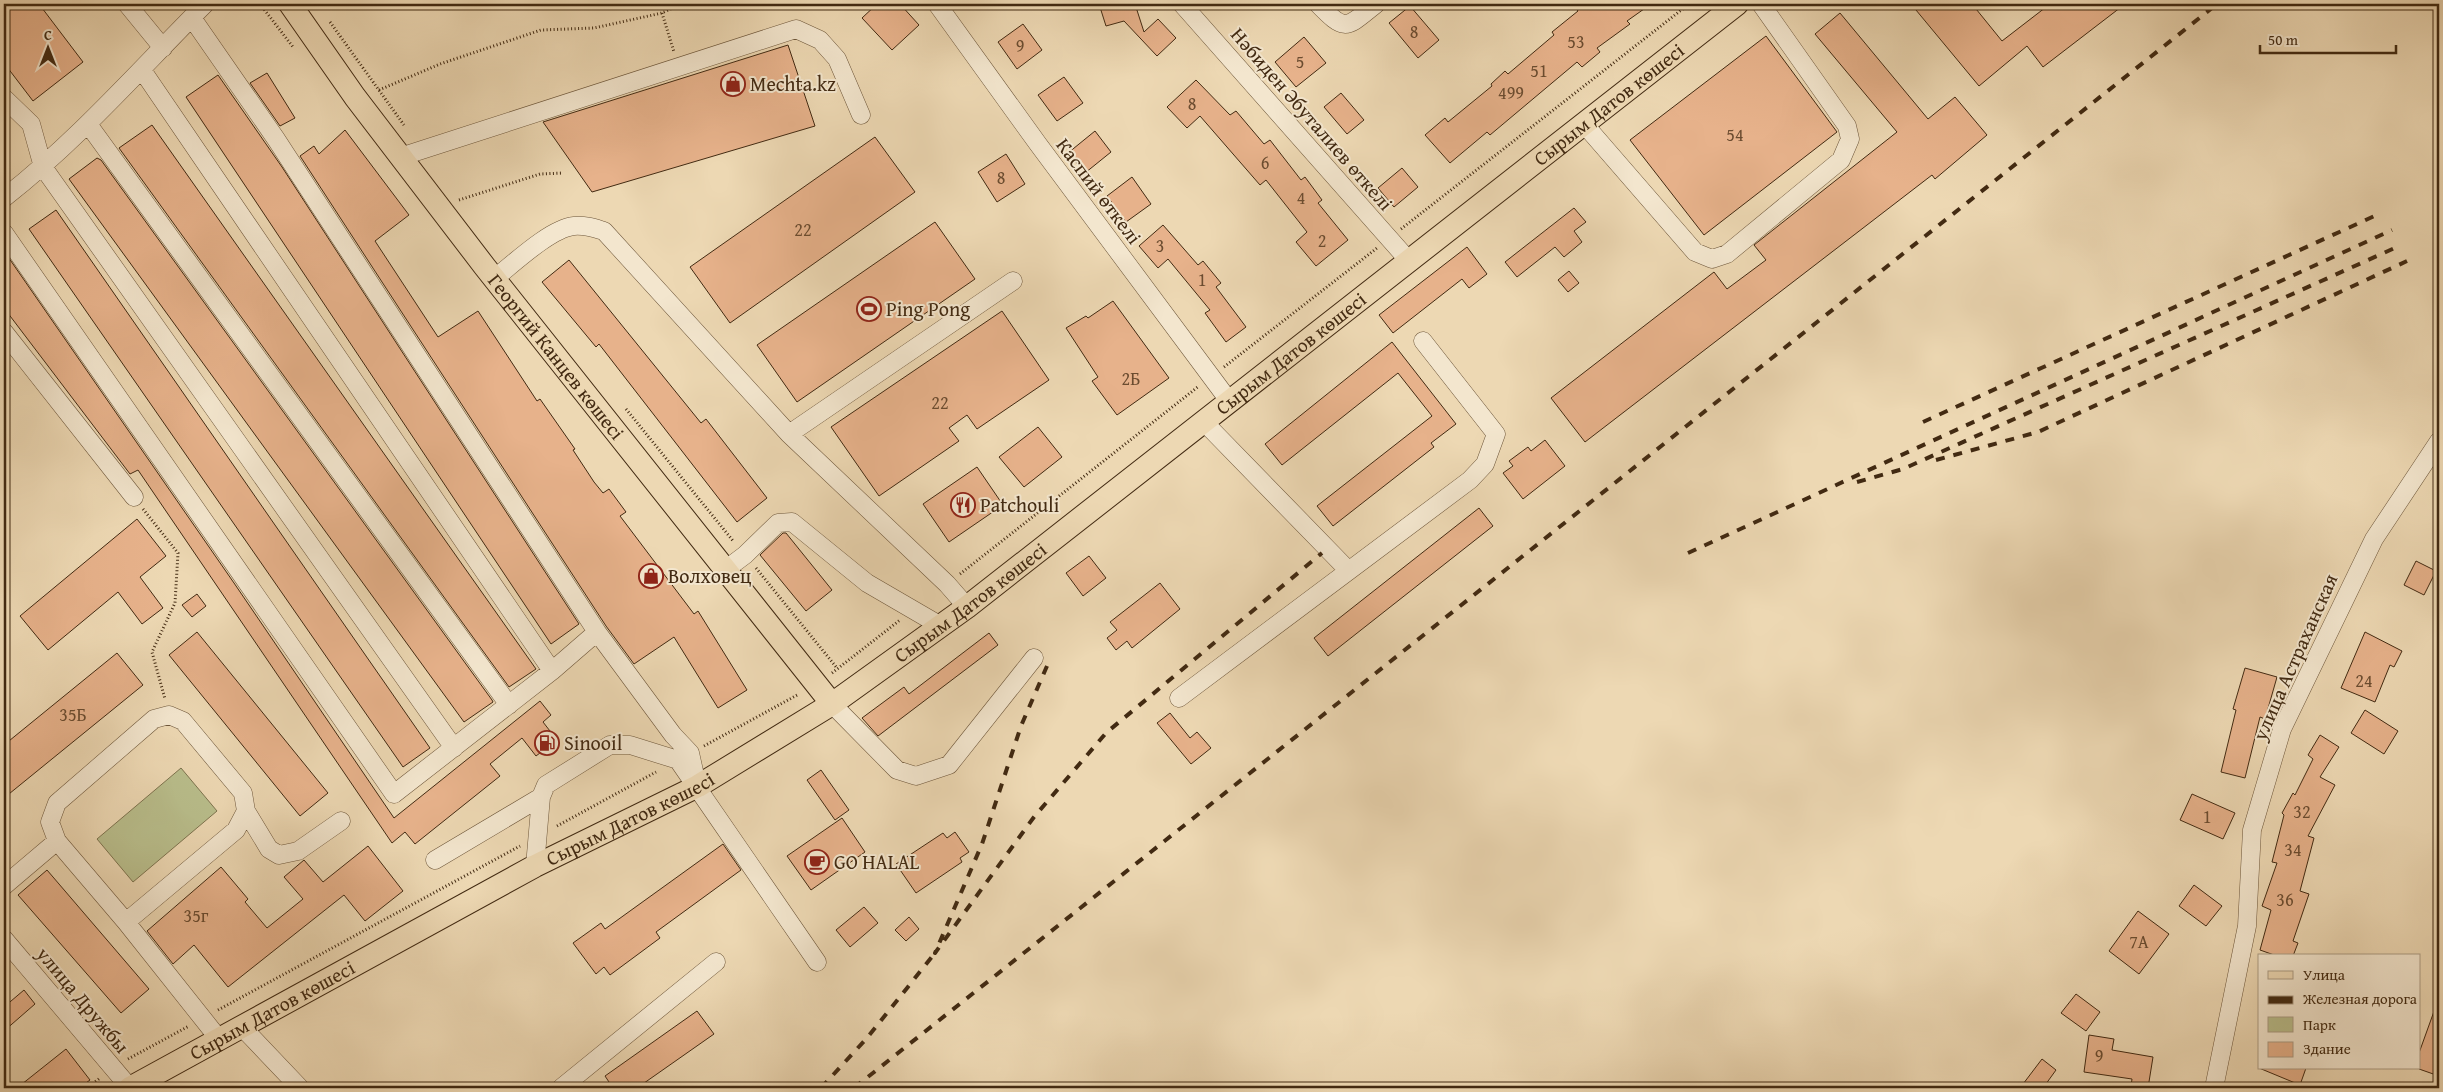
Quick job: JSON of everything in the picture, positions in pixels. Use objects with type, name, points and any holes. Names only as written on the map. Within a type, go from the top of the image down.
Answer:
[{"type":"main road","name":"Георгий Канцев көшесі","points":[[290,4],[355,97],[494,279],[832,704]]},
{"type":"main road","name":"Сырым Датов көшесі","points":[[130,1088],[535,866],[698,786],[832,704],[966,608],[1737,4]]},
{"type":"street","points":[[127,4],[162,48]]},
{"type":"street","points":[[4,198],[42,167],[88,124],[206,4]]},
{"type":"street","name":"Каспий өткелі","points":[[937,4],[1043,152],[1230,402]]},
{"type":"street","name":"Нәбиден Әбуталиев өткелі","points":[[1182,4],[1410,262]]},
{"type":"street","points":[[1318,4],[1337,23],[1344,25],[1352,23],[1376,4]]},
{"type":"street","points":[[1584,124],[1695,252],[1712,259],[1727,254],[1842,160],[1850,139],[1847,126],[1761,4]]},
{"type":"street","points":[[192,18],[276,139],[597,632],[673,735],[698,786],[817,962]]},
{"type":"street","points":[[400,157],[678,66],[796,30],[820,40],[837,59],[861,115]]},
{"type":"street","points":[[142,70],[552,671]]},
{"type":"street","points":[[4,98],[31,124],[42,167],[454,748]]},
{"type":"street","points":[[88,124],[509,705]]},
{"type":"street","points":[[494,279],[557,232],[572,226],[589,226],[604,231],[789,434],[947,584],[966,608]]},
{"type":"street","points":[[4,233],[394,794],[552,671],[597,632]]},
{"type":"street","points":[[789,434],[1013,281]]},
{"type":"street","points":[[4,332],[134,497]]},
{"type":"street","points":[[1179,698],[1470,480],[1485,464],[1496,434],[1423,341]]},
{"type":"street","points":[[1204,422],[1348,570]]},
{"type":"street","name":"улица Астраханская","points":[[2214,1088],[2247,926],[2252,830],[2282,729],[2374,539],[2439,441]]},
{"type":"street","points":[[726,570],[745,555],[778,523],[792,522],[867,583],[941,626]]},
{"type":"street","points":[[832,704],[897,770],[916,776],[949,765],[1034,658]]},
{"type":"street","points":[[219,1039],[126,922],[57,841],[50,822],[58,803],[154,719],[169,715],[184,721],[243,793],[246,812],[270,849],[279,855],[298,851],[341,820]]},
{"type":"street","points":[[535,866],[541,797],[546,785],[610,745],[630,745],[684,756]]},
{"type":"street","points":[[435,860],[541,797]]},
{"type":"street","points":[[126,922],[236,830],[246,812]]},
{"type":"street","points":[[4,886],[57,841]]},
{"type":"street","name":"улица Дружбы","points":[[4,939],[130,1088]]},
{"type":"street","points":[[561,1088],[716,962]]},
{"type":"street","points":[[242,1027],[300,1088]]},
{"type":"path","points":[[355,97],[380,90],[440,64],[541,30],[594,28],[662,13],[681,4]]},
{"type":"path","points":[[947,584],[1690,4]]},
{"type":"path","points":[[662,13],[678,66]]},
{"type":"path","points":[[328,19],[421,150]]},
{"type":"path","points":[[459,200],[540,174],[563,173]]},
{"type":"path","points":[[454,193],[465,208]]},
{"type":"path","points":[[621,403],[837,668]]},
{"type":"path","points":[[134,497],[178,553],[175,603],[152,652],[169,715]]},
{"type":"path","points":[[87,1088],[113,1068],[203,1018],[817,685],[914,609]]},
{"type":"green space","points":[[181,768],[217,811],[133,882],[97,839]]},
{"type":"building","points":[[4,4],[39,4],[83,62],[33,101],[4,63]]},
{"type":"building","points":[[877,4],[900,4],[919,25],[892,50],[862,18]]},
{"type":"building","points":[[1099,4],[1135,4],[1144,32],[1158,19],[1176,38],[1157,56],[1124,21],[1106,26]]},
{"type":"building","points":[[1573,4],[1651,4],[1627,21],[1630,24],[1597,48],[1600,52],[1582,67],[1577,62],[1490,135],[1487,132],[1450,163],[1425,135],[1445,118],[1448,122],[1492,86],[1491,84],[1505,71],[1508,74],[1554,35],[1552,32],[1578,11]]},
{"type":"building","points":[[1911,4],[1972,4],[2002,41],[2050,4],[2125,4],[2043,67],[2027,46],[1979,86]]},
{"type":"building","points":[[1410,6],[1439,40],[1418,58],[1389,23]]},
{"type":"building","points":[[1840,13],[1928,119],[1955,97],[1987,135],[1935,179],[1932,175],[1585,442],[1551,398],[1714,272],[1727,289],[1766,260],[1754,245],[1897,132],[1815,34]]},
{"type":"building","points":[[1023,24],[1042,50],[1017,69],[998,42]]},
{"type":"building","points":[[1766,36],[1837,132],[1704,235],[1630,140]]},
{"type":"building","points":[[1304,37],[1326,63],[1296,87],[1275,62]]},
{"type":"building","name":"Mechta.kz","points":[[788,45],[815,126],[592,192],[543,122]]},
{"type":"building","points":[[267,73],[295,118],[280,126],[250,83]]},
{"type":"building","points":[[218,75],[282,167],[579,624],[551,644],[186,97]]},
{"type":"building","points":[[1064,77],[1083,103],[1057,121],[1038,95]]},
{"type":"building","points":[[1196,80],[1230,115],[1236,111],[1264,144],[1270,140],[1301,180],[1305,177],[1322,200],[1318,203],[1348,240],[1316,266],[1296,242],[1307,232],[1266,180],[1260,185],[1200,116],[1187,128],[1167,107]]},
{"type":"building","points":[[1341,93],[1364,120],[1347,134],[1324,107]]},
{"type":"building","points":[[152,125],[536,669],[509,687],[119,148]]},
{"type":"building","points":[[345,130],[409,215],[375,241],[438,337],[478,311],[537,401],[540,399],[575,449],[573,450],[594,482],[603,493],[609,489],[626,512],[620,516],[694,614],[698,611],[747,690],[718,708],[674,637],[634,664],[606,626],[300,156],[314,146],[319,154]]},
{"type":"building","points":[[1095,131],[1111,152],[1085,173],[1068,153]]},
{"type":"building","points":[[875,137],[915,192],[730,323],[690,267]]},
{"type":"building","points":[[1006,154],[1025,184],[997,202],[978,172]]},
{"type":"building","points":[[97,158],[101,160],[492,700],[493,702],[464,722],[69,179]]},
{"type":"building","points":[[1402,168],[1418,187],[1394,207],[1378,188]]},
{"type":"building","points":[[1132,177],[1151,204],[1126,222],[1107,196]]},
{"type":"building","points":[[1574,208],[1586,222],[1574,231],[1582,242],[1564,257],[1555,247],[1517,277],[1505,262]]},
{"type":"building","points":[[56,210],[430,748],[403,767],[29,229]]},
{"type":"building","points":[[935,222],[975,279],[797,402],[757,345]]},
{"type":"building","points":[[1163,225],[1198,265],[1203,261],[1221,283],[1216,287],[1246,327],[1226,342],[1205,313],[1210,310],[1168,259],[1158,268],[1139,246]]},
{"type":"building","points":[[1467,247],[1487,274],[1469,288],[1462,279],[1393,333],[1379,315]]},
{"type":"building","points":[[4,251],[394,818],[540,701],[551,715],[543,722],[557,740],[536,756],[522,738],[490,764],[500,776],[415,844],[405,832],[392,843],[138,470],[130,474],[4,308]]},
{"type":"building","points":[[569,260],[701,423],[706,419],[767,498],[737,522],[599,344],[596,347],[542,282]]},
{"type":"building","points":[[1569,271],[1579,283],[1568,292],[1558,280]]},
{"type":"building","points":[[1113,301],[1169,378],[1117,415],[1092,381],[1098,377],[1066,328],[1086,316],[1088,318]]},
{"type":"building","points":[[1002,311],[1049,380],[977,429],[967,415],[949,428],[959,441],[879,496],[831,427]]},
{"type":"building","points":[[1392,342],[1456,424],[1431,443],[1434,447],[1333,526],[1317,506],[1432,416],[1398,373],[1282,465],[1265,444]]},
{"type":"building","points":[[1038,427],[1062,457],[1024,487],[999,457]]},
{"type":"building","points":[[1545,440],[1565,466],[1523,499],[1503,473],[1513,466],[1509,461],[1528,447],[1531,451]]},
{"type":"building","name":"Patchouli","points":[[977,467],[1003,505],[949,542],[923,504]]},
{"type":"building","points":[[1479,508],[1493,526],[1328,656],[1314,638]]},
{"type":"building","points":[[137,519],[166,556],[140,577],[163,608],[142,624],[118,592],[48,650],[20,616]]},
{"type":"building","points":[[783,533],[786,533],[832,590],[806,611],[760,555]]},
{"type":"building","points":[[1089,556],[1106,578],[1083,596],[1066,573]]},
{"type":"building","points":[[2416,561],[2436,571],[2424,595],[2404,585]]},
{"type":"building","points":[[1160,583],[1180,609],[1132,648],[1127,641],[1116,650],[1107,638],[1117,630],[1110,622]]},
{"type":"building","points":[[197,594],[206,606],[192,617],[182,605]]},
{"type":"building","points":[[197,632],[328,793],[300,816],[169,655]]},
{"type":"building","points":[[2365,632],[2402,651],[2394,667],[2390,665],[2375,702],[2341,688]]},
{"type":"building","points":[[989,633],[998,645],[878,736],[862,718],[904,687],[909,694]]},
{"type":"building","points":[[117,653],[143,685],[4,798],[4,745]]},
{"type":"building","points":[[2245,668],[2277,677],[2265,719],[2260,717],[2245,778],[2221,772],[2236,710],[2233,709]]},
{"type":"building","points":[[2365,710],[2398,731],[2384,754],[2351,733]]},
{"type":"building","points":[[1170,713],[1190,738],[1197,732],[1211,748],[1191,764],[1157,723]]},
{"type":"building","points":[[2320,735],[2339,747],[2320,777],[2335,785],[2308,836],[2314,838],[2300,891],[2309,894],[2293,941],[2298,943],[2294,954],[2271,954],[2260,950],[2271,910],[2262,906],[2277,863],[2272,862],[2284,815],[2282,813],[2293,793],[2295,795],[2313,759],[2308,755]]},
{"type":"building","points":[[821,770],[849,810],[835,820],[807,780]]},
{"type":"building","points":[[2192,794],[2235,813],[2223,839],[2180,820]]},
{"type":"building","points":[[842,818],[865,852],[811,890],[787,856]]},
{"type":"building","points":[[955,832],[969,852],[960,858],[962,862],[916,893],[896,864],[943,833],[947,838]]},
{"type":"building","points":[[723,844],[741,870],[656,932],[660,938],[610,975],[604,967],[596,974],[573,943],[601,923],[605,929]]},
{"type":"building","points":[[368,846],[403,891],[365,921],[344,895],[228,987],[194,945],[173,964],[147,931],[221,867],[248,899],[245,902],[267,928],[303,899],[284,877],[304,860],[323,882]]},
{"type":"building","points":[[47,870],[149,989],[121,1013],[18,895]]},
{"type":"building","points":[[2194,885],[2222,906],[2206,926],[2179,906]]},
{"type":"building","points":[[864,907],[878,923],[850,947],[836,930]]},
{"type":"building","points":[[2138,911],[2169,934],[2139,974],[2109,951]]},
{"type":"building","points":[[909,917],[919,929],[906,941],[895,930]]},
{"type":"building","points":[[24,990],[35,1004],[4,1031],[4,1007]]},
{"type":"building","points":[[2076,994],[2100,1012],[2086,1031],[2061,1013]]},
{"type":"building","points":[[2437,1003],[2439,1003],[2439,1076],[2420,1069],[2420,1050]]},
{"type":"building","points":[[697,1011],[714,1034],[637,1088],[613,1088],[605,1076]]},
{"type":"building","points":[[2089,1035],[2114,1039],[2112,1050],[2153,1057],[2148,1088],[2131,1086],[2132,1079],[2084,1072]]},
{"type":"building","points":[[66,1049],[90,1080],[79,1088],[17,1088]]},
{"type":"building","points":[[2042,1059],[2056,1070],[2043,1088],[2020,1088]]},
{"type":"building","points":[[2264,1070],[2305,1070],[2300,1085]]},
{"type":"railway","points":[[854,1088],[2217,4]]},
{"type":"railway","points":[[1923,422],[2381,213]]},
{"type":"railway","points":[[1688,553],[2392,230]]},
{"type":"railway","points":[[1857,482],[1903,469],[2397,247]]},
{"type":"railway","points":[[1936,460],[2038,432],[2407,261]]},
{"type":"railway","points":[[1047,666],[1021,726],[982,844],[935,953],[1034,817],[1106,733],[1322,553]]},
{"type":"railway","points":[[821,1088],[867,1038],[935,953]]},
{"type":"place","name":"Mechta.kz","points":[[733,84]]},
{"type":"place","name":"Ping Pong","points":[[869,309]]},
{"type":"place","name":"Patchouli","points":[[963,505]]},
{"type":"place","name":"Волховец","points":[[651,576]]},
{"type":"place","name":"Sinooil","points":[[547,743]]},
{"type":"place","name":"GO HALAL","points":[[817,862]]}]
